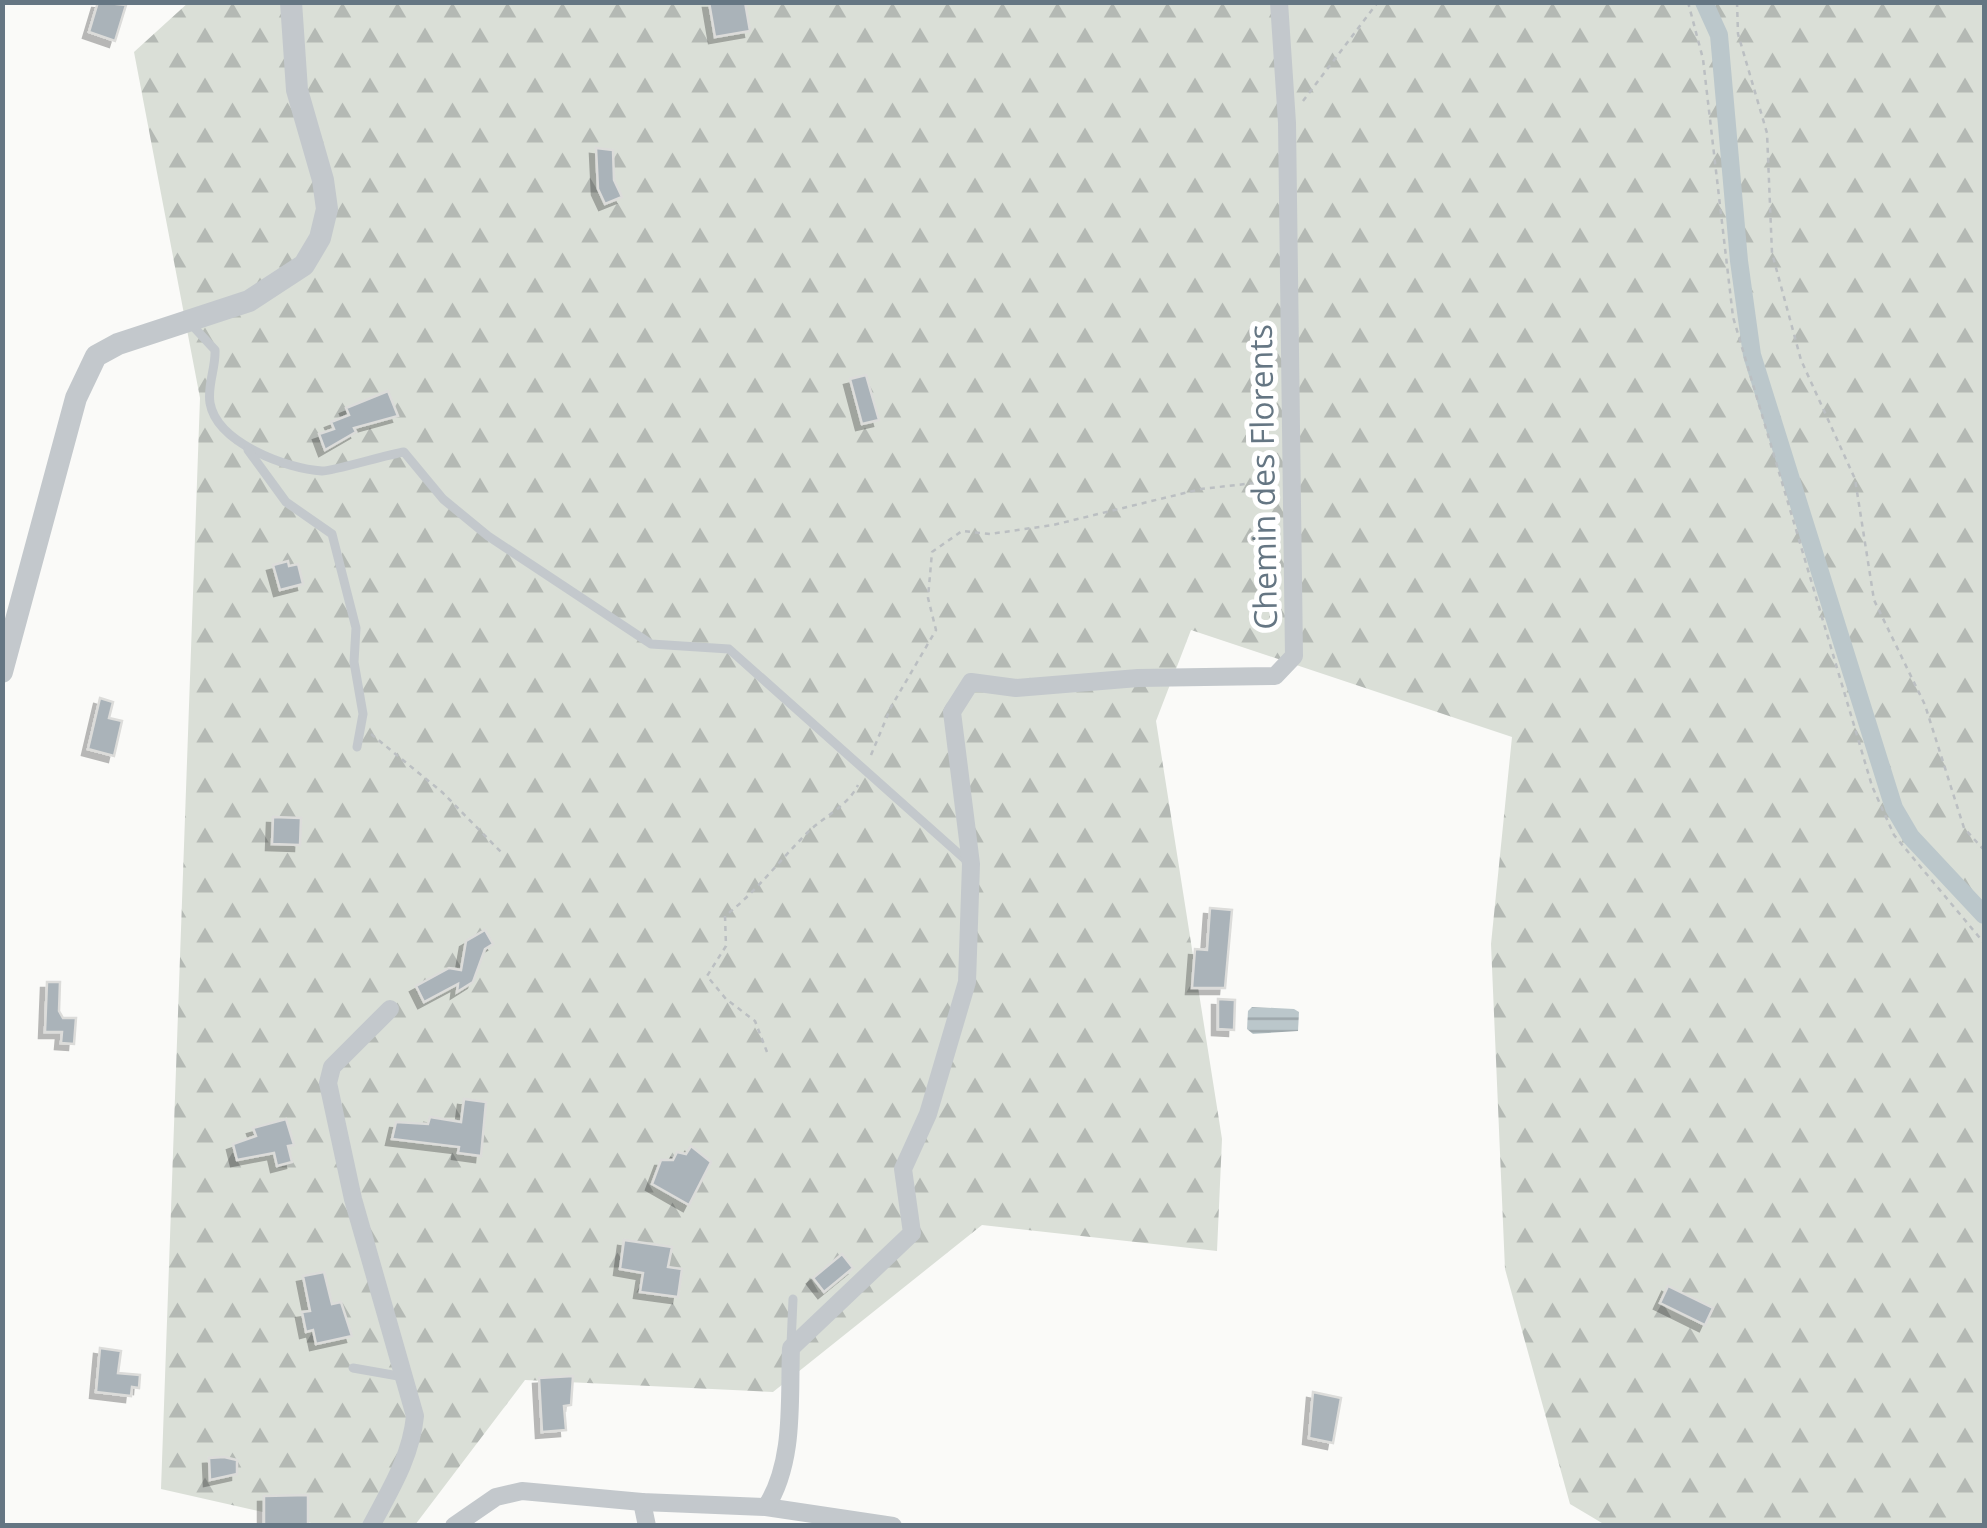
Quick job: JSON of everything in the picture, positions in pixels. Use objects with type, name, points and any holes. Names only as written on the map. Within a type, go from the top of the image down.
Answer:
[{"type":"street","points":[[2,672],[87,370],[96,356],[118,344],[249,301],[304,265],[320,238],[327,209],[323,180],[297,90],[291,2]]},
{"type":"street","name":"Chemin des Florents","points":[[790,1348],[912,1233],[903,1169],[928,1114],[966,982],[970,864],[952,712],[971,682],[1016,688],[1138,678],[1275,676],[1294,656],[1287,124],[1279,2]]},
{"type":"street","points":[[371,1526],[413,1438],[414,1416],[407,1378],[353,1199],[328,1084],[332,1067],[390,1009]]},
{"type":"street","points":[[766,1506],[782,1476],[790,1348]]},
{"type":"street","points":[[454,1526],[508,1492],[766,1506],[893,1526]]},
{"type":"street","points":[[642,1502],[647,1526]]},
{"type":"lane","points":[[190,322],[216,350],[210,406],[286,502],[332,534],[356,628],[354,662],[363,714],[357,746]]},
{"type":"lane","points":[[248,450],[325,472],[358,460],[404,452],[443,499],[558,585],[652,644],[728,649],[970,864]]},
{"type":"lane","points":[[790,1348],[793,1300]]},
{"type":"lane","points":[[353,1368],[407,1378]]},
{"type":"path","points":[[1287,124],[1371,15],[1374,2]]},
{"type":"path","points":[[1688,2],[1702,58],[1733,317],[1872,786],[1894,836],[1984,944]]},
{"type":"path","points":[[1736,2],[1738,34],[1767,133],[1772,253],[1801,360],[1854,479],[1874,600],[1925,705],[1964,828],[1984,850]]},
{"type":"path","points":[[766,1052],[755,1021],[726,1000],[708,976],[726,946],[725,916],[774,874],[808,832],[840,808],[867,769],[891,707],[936,630],[928,598],[932,552],[962,531],[990,534],[1053,525],[1201,489],[1293,478]]},
{"type":"path","points":[[363,714],[371,734],[442,792],[503,854]]},
{"type":"green space","points":[[189,2],[1984,3],[1984,1525],[1607,1526],[1570,1504],[1505,1269],[1491,944],[1512,737],[1191,630],[1156,721],[1222,1139],[1217,1251],[982,1225],[773,1392],[525,1380],[415,1525],[320,1525],[161,1489],[200,398],[134,52]]},
{"type":"shaded area","points":[[1252,1007],[1294,1009],[1299,1012],[1298,1031],[1253,1034],[1247,1029],[1248,1011]]},
{"type":"building","points":[[98,2],[126,5],[115,41],[89,32]]},
{"type":"building","points":[[709,2],[745,2],[750,31],[715,37]]},
{"type":"building","points":[[596,148],[613,150],[614,180],[622,197],[605,204],[598,189]]},
{"type":"building","points":[[866,375],[879,420],[862,424],[850,379]]},
{"type":"building","points":[[388,391],[398,416],[354,428],[356,432],[325,450],[319,434],[334,429],[331,422],[349,415],[346,408]]},
{"type":"building","points":[[288,561],[289,566],[298,564],[303,584],[280,590],[273,565]]},
{"type":"building","points":[[100,698],[113,702],[109,718],[122,721],[114,756],[88,749]]},
{"type":"building","points":[[273,817],[301,818],[300,845],[272,844]]},
{"type":"building","points":[[1210,908],[1232,910],[1225,988],[1192,988],[1195,949],[1207,950]]},
{"type":"building","points":[[485,930],[493,944],[485,949],[473,982],[457,992],[458,984],[424,1002],[416,986],[449,968],[461,970],[466,941]]},
{"type":"building","points":[[47,982],[60,982],[59,1011],[63,1018],[76,1018],[74,1044],[61,1043],[62,1032],[45,1032]]},
{"type":"building","points":[[1218,999],[1235,1000],[1234,1030],[1218,1029]]},
{"type":"building","points":[[464,1099],[486,1102],[481,1156],[458,1153],[459,1147],[392,1139],[396,1122],[428,1124],[430,1117],[461,1122]]},
{"type":"building","points":[[286,1119],[294,1145],[288,1146],[292,1162],[277,1166],[274,1153],[237,1160],[233,1144],[256,1136],[253,1128]]},
{"type":"building","points":[[691,1146],[711,1162],[689,1205],[652,1184],[661,1160],[673,1160],[677,1152],[686,1154]]},
{"type":"building","points":[[624,1240],[672,1247],[668,1267],[682,1269],[678,1297],[640,1292],[643,1273],[620,1269]]},
{"type":"building","points":[[842,1254],[853,1268],[824,1292],[813,1278]]},
{"type":"building","points":[[324,1272],[332,1304],[341,1302],[352,1336],[316,1344],[313,1330],[306,1332],[302,1312],[310,1311],[303,1276]]},
{"type":"building","points":[[1668,1286],[1713,1308],[1705,1325],[1660,1303]]},
{"type":"building","points":[[100,1348],[121,1351],[118,1373],[140,1375],[139,1388],[132,1387],[131,1396],[96,1392]]},
{"type":"building","points":[[573,1376],[571,1405],[564,1406],[566,1430],[542,1432],[539,1378]]},
{"type":"building","points":[[1313,1392],[1341,1398],[1333,1443],[1309,1438]]},
{"type":"building","points":[[209,1458],[237,1460],[237,1474],[210,1480]]},
{"type":"building","points":[[308,1495],[308,1526],[264,1526],[264,1496]]},
{"type":"waterway","points":[[1704,2],[1719,35],[1739,261],[1752,355],[1894,808],[1911,837],[1984,915]]}]
